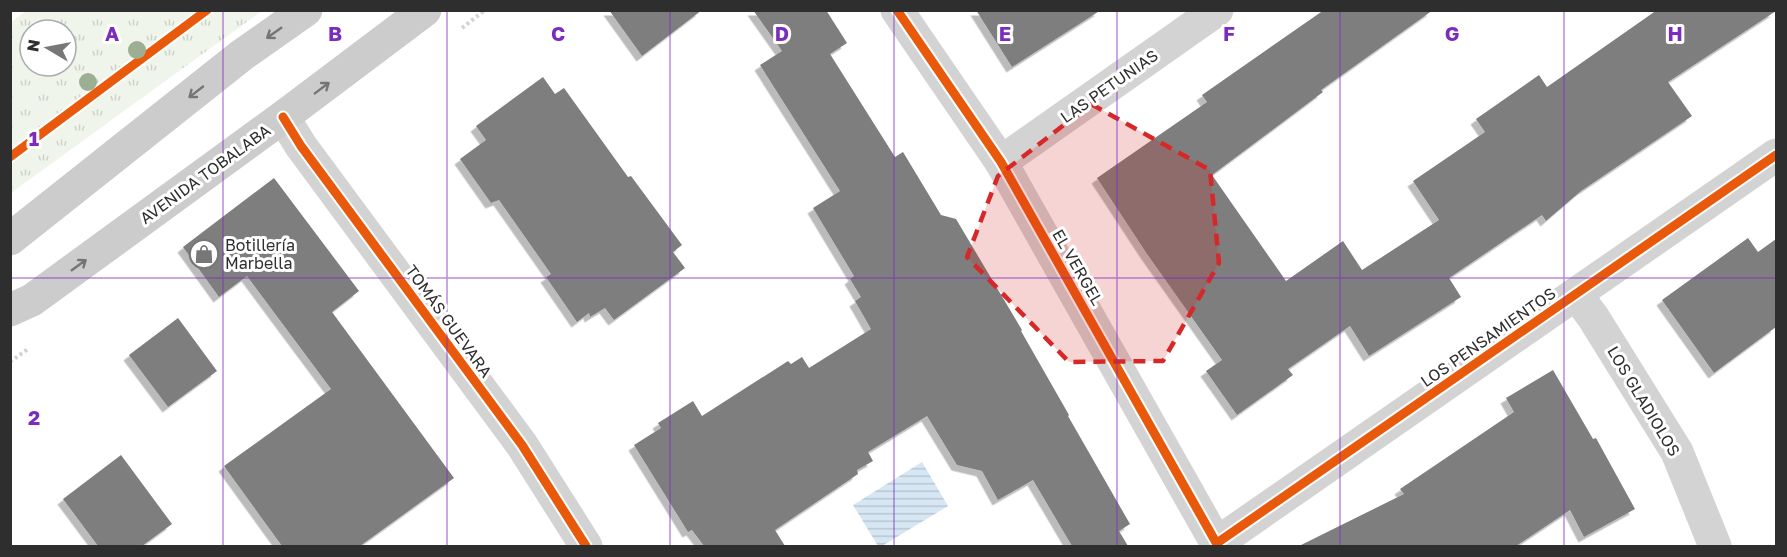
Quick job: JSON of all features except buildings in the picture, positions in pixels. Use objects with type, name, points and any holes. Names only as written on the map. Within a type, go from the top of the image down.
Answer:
[{"type":"main road","points":[[10,239],[242,55],[306,10]]},
{"type":"main road","name":"AVENIDA TOBALABA","points":[[10,310],[32,300],[425,10]]},
{"type":"street","name":"EL VERGEL","points":[[897,10],[1001,162],[1218,545]]},
{"type":"street","name":"LAS PETUNIAS","points":[[1001,162],[1217,10]]},
{"type":"street","name":"TOMÁS GUEVARA","points":[[283,117],[307,154],[522,445],[586,546]]},
{"type":"street","name":"LOS PENSAMIENTOS","points":[[1218,545],[1776,155]]},
{"type":"street","name":"LOS GLADIOLOS","points":[[1576,294],[1593,317],[1677,452],[1715,546]]},
{"type":"highlighted area","points":[[1091,104],[1210,170],[1219,263],[1163,361],[1069,362],[967,257],[998,176]]},
{"type":"green space","points":[[27,10],[262,11],[11,193],[10,23]]},
{"type":"water","points":[[922,462],[948,506],[882,546],[878,546],[853,505]]},
{"type":"cycle path","points":[[10,157],[207,10]]},
{"type":"cycle path","points":[[897,10],[1001,162],[1218,546]]},
{"type":"cycle path","points":[[283,117],[301,146],[522,445],[586,546]]},
{"type":"cycle path","points":[[1217,543],[1776,155]]},
{"type":"place","name":"Botillería Marbella","points":[[204,254]]}]
